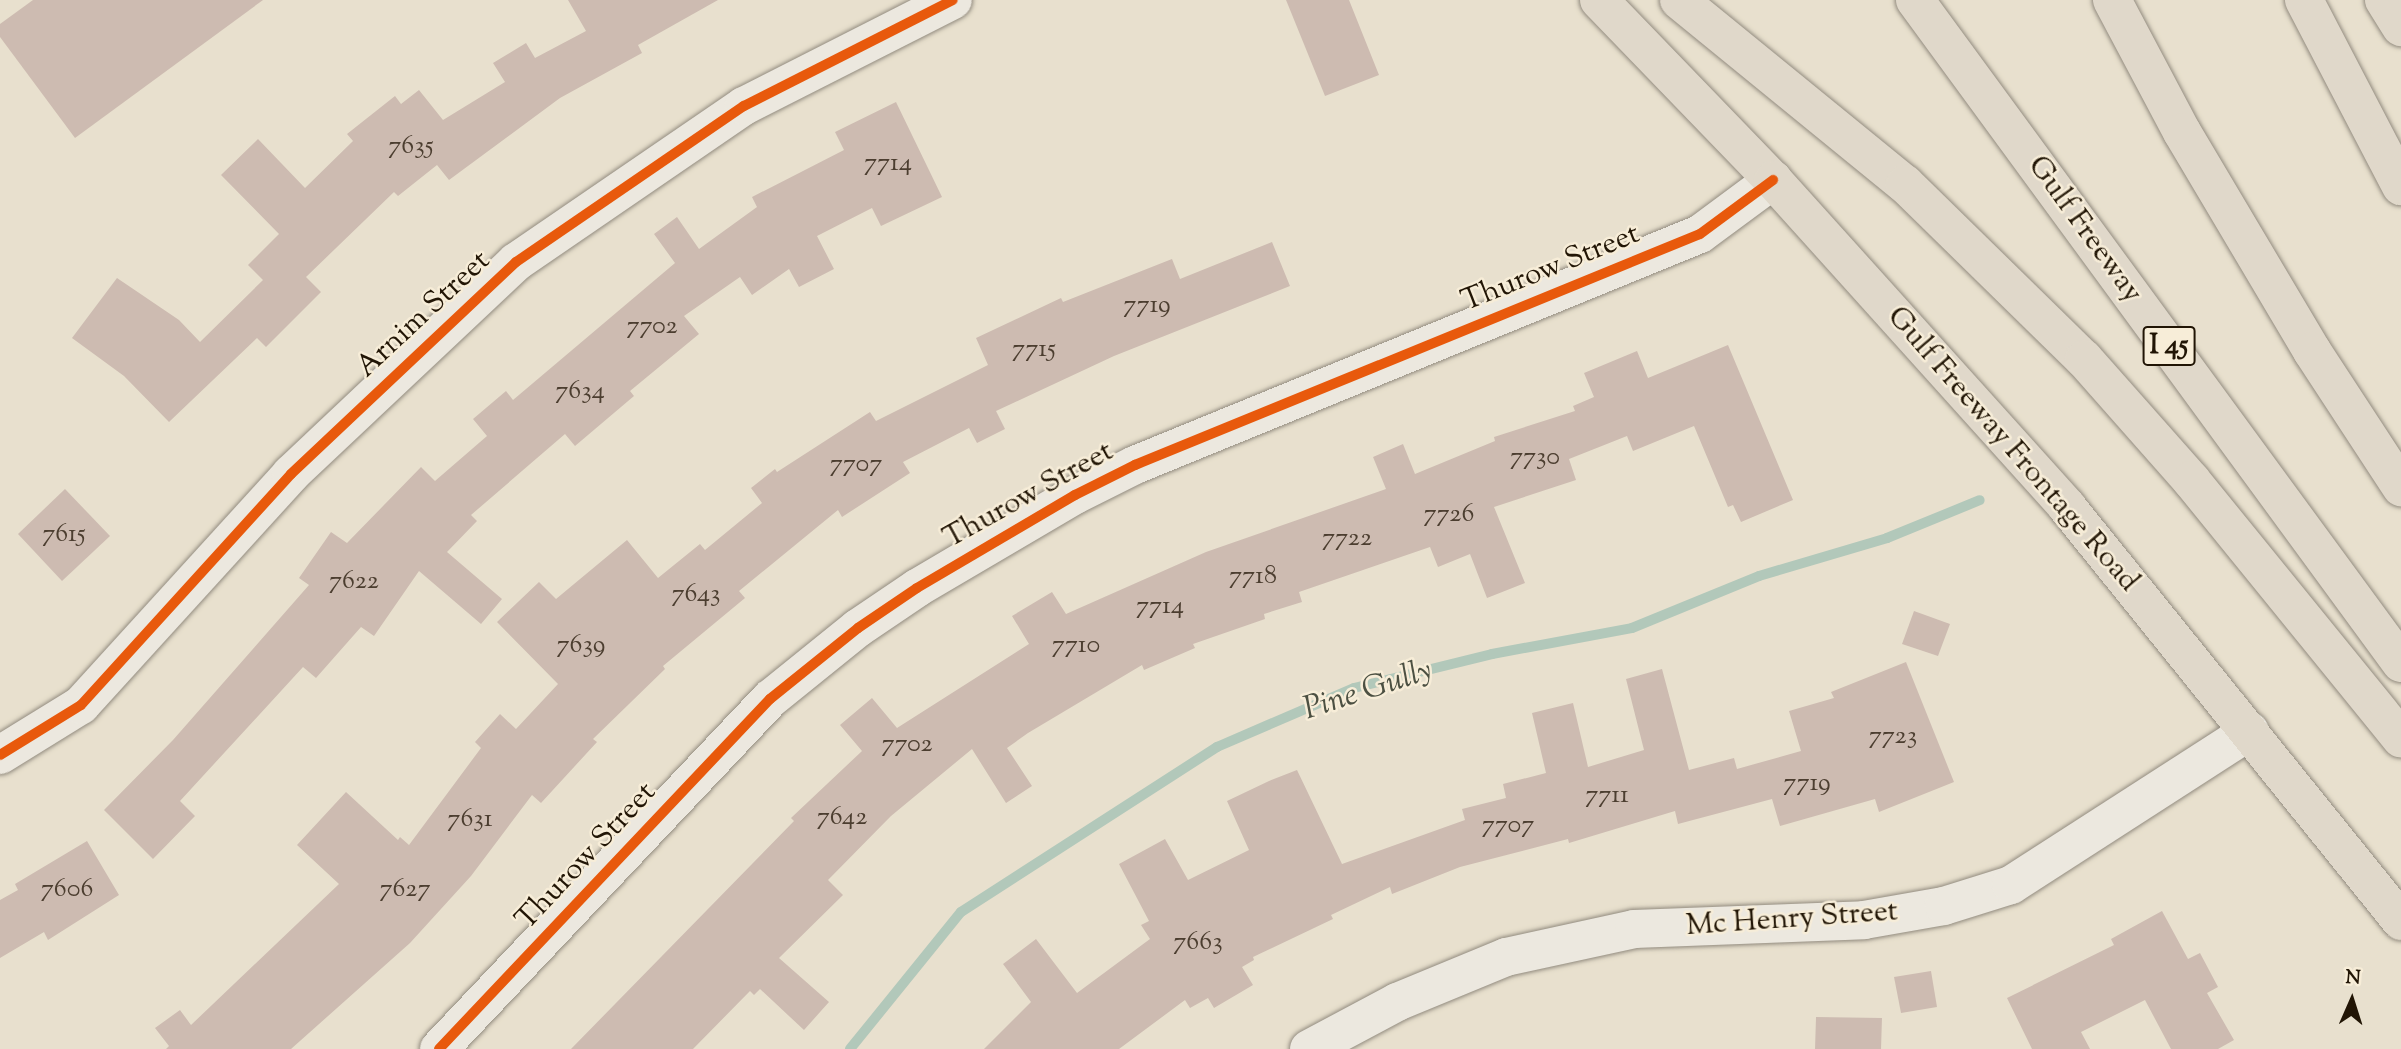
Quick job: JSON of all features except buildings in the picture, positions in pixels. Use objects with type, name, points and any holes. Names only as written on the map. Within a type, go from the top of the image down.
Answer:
[{"type":"main road","name":"Gulf Freeway Frontage Road","points":[[1599,0],[1773,180],[2067,507],[2401,921]]},
{"type":"main road","points":[[1679,0],[1905,184],[2075,349],[2191,480],[2401,738]]},
{"type":"main road","name":"Gulf Freeway","points":[[1909,0],[1926,15],[2401,663]]},
{"type":"main road","points":[[2112,0],[2203,167],[2312,351],[2401,488]]},
{"type":"main road","points":[[2304,0],[2401,186]]},
{"type":"main road","points":[[2384,0],[2401,27]]},
{"type":"street","name":"Arnim Street","points":[[0,755],[81,705],[291,474],[516,262],[744,106],[953,0]]},
{"type":"street","name":"Thurow Street","points":[[439,1049],[770,698],[858,628],[917,588],[1135,465],[1700,234],[1773,180]]},
{"type":"street","name":"Mc Henry Street","points":[[1309,1049],[1397,1002],[1506,957],[1634,929],[1864,920],[1944,906],[2011,885],[2250,731]]},
{"type":"waterway","name":"Pine Gully","points":[[850,1049],[961,912],[1217,747],[1354,688],[1492,654],[1632,628],[1759,576],[1887,538],[1980,500]]},
{"type":"cycle path","points":[[0,755],[81,705],[291,474],[516,262],[744,106],[953,0]]},
{"type":"cycle path","points":[[439,1049],[770,699],[858,628],[917,588],[1075,495],[1135,465],[1700,234],[1773,180]]}]
